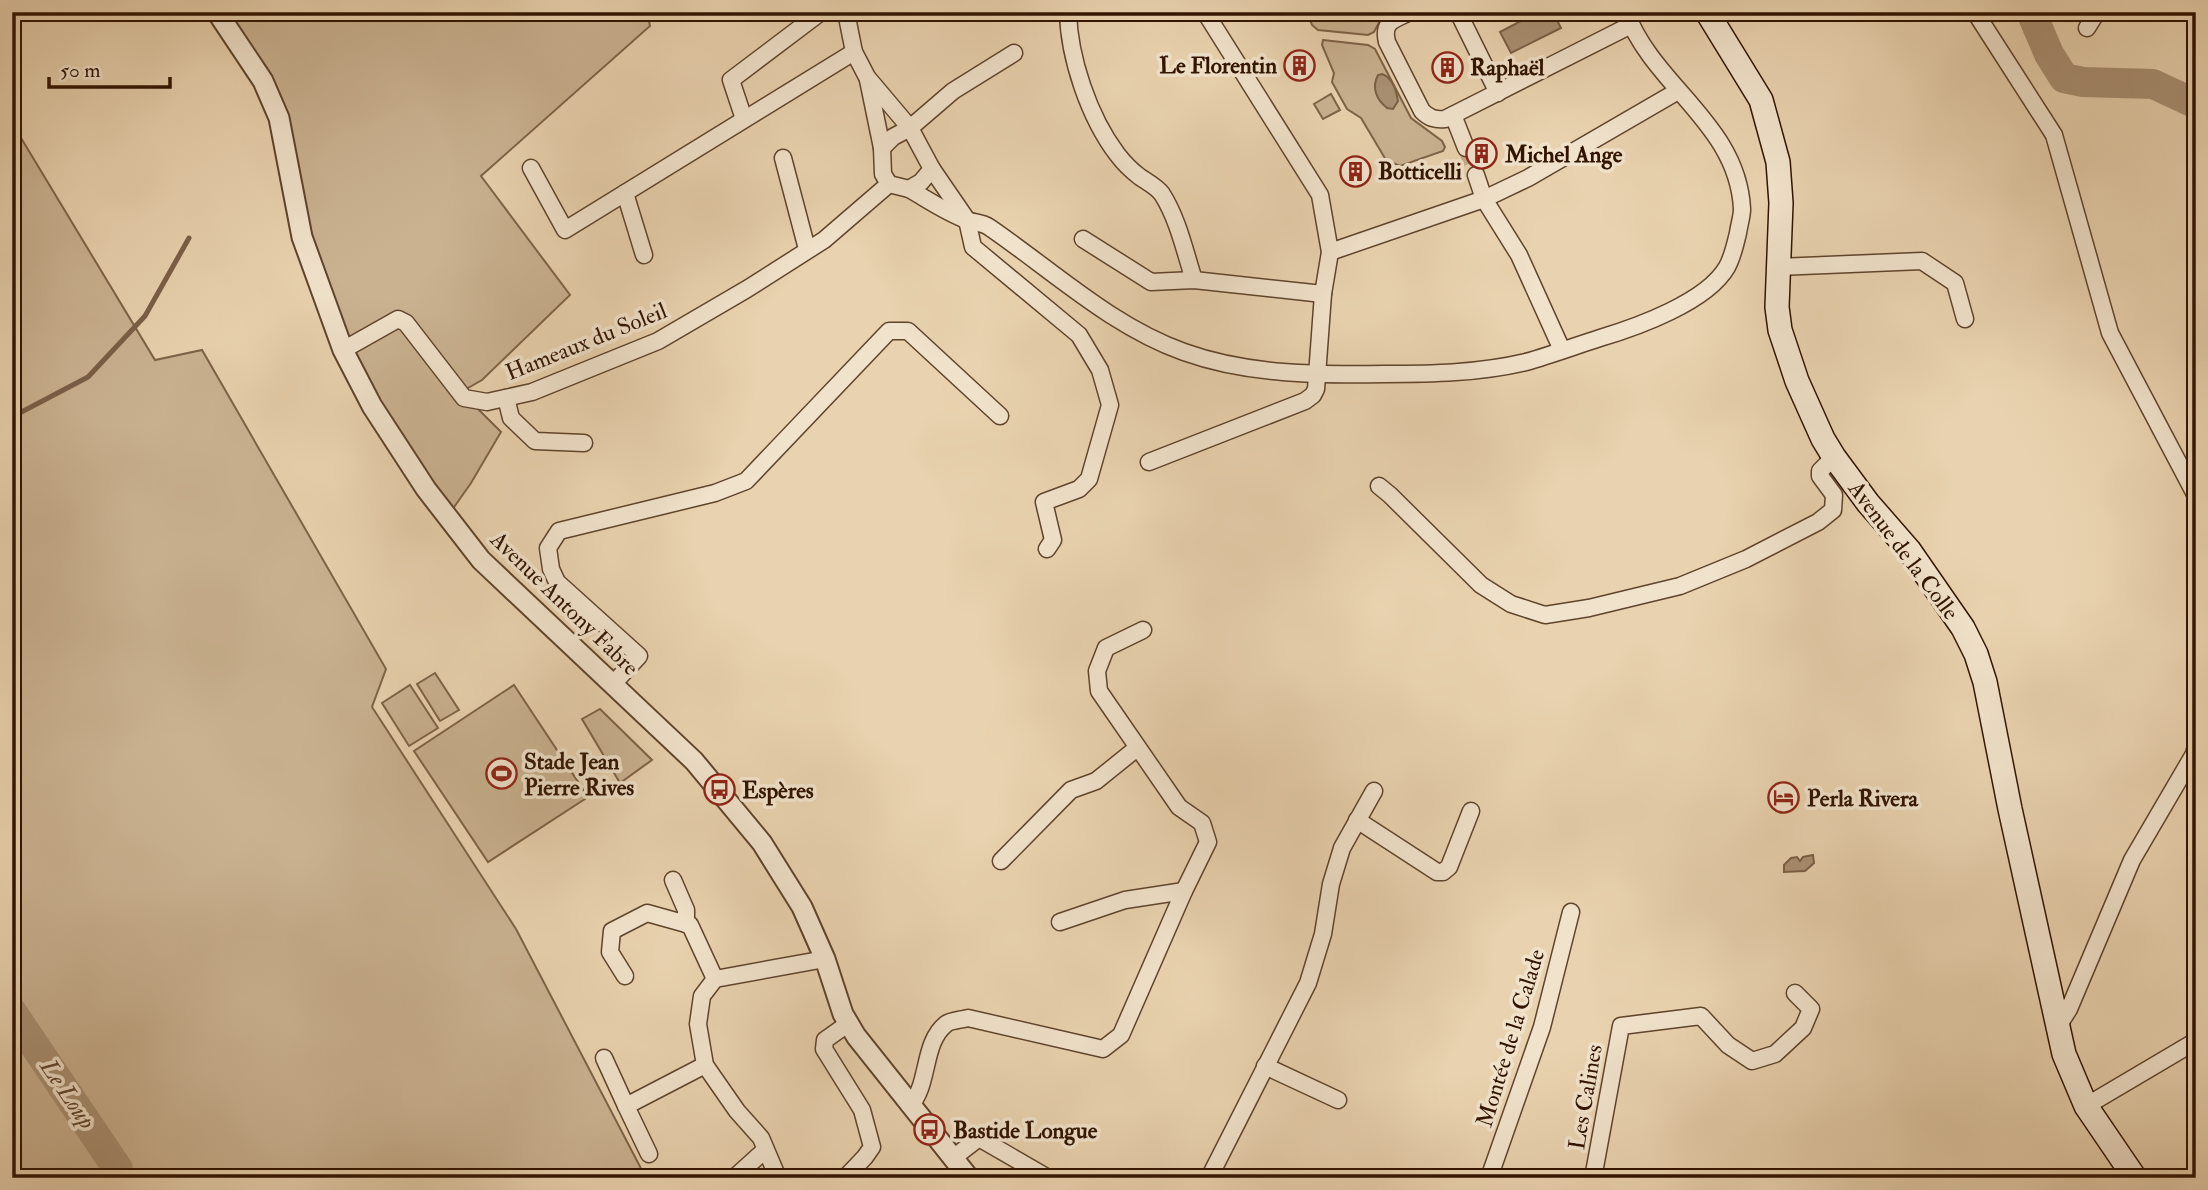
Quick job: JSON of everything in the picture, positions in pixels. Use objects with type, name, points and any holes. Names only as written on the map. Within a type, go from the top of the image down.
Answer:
[{"type":"main road","name":"Avenue de la Colle","points":[[1691,12],[1748,80]]},
{"type":"main road","name":"Avenue de la Colle","points":[[1707,12],[1761,100],[1778,162],[1781,203],[1777,307],[1780,330],[1797,381],[1834,457],[1868,503],[1909,550],[1963,628],[1976,654],[1985,682],[2064,1054],[2087,1106],[2135,1178]]},
{"type":"street","name":"Avenue Antony Fabre","points":[[217,12],[249,57],[279,118],[302,237],[343,350],[372,406],[412,469],[481,560],[694,761],[762,843],[802,907],[849,1024],[910,1106],[969,1178]]},
{"type":"street","points":[[744,120],[731,80],[821,12]]},
{"type":"street","points":[[846,12],[854,52],[867,78],[910,128],[932,169],[967,220],[973,247],[1079,335],[1100,370],[1110,405],[1089,479],[1079,489],[1044,502],[1053,540],[1047,549]]},
{"type":"street","points":[[1068,12],[1079,80],[1100,125],[1117,155],[1138,176],[1160,191],[1177,226],[1194,280]]},
{"type":"street","points":[[1149,462],[1305,401],[1316,389],[1330,253],[1320,195],[1205,12]]},
{"type":"street","points":[[867,78],[882,148],[883,174],[889,184],[909,190],[967,220],[985,224],[1129,326],[1184,352],[1251,368],[1316,375],[1443,373],[1490,369],[1528,361],[1658,317],[1709,289],[1726,269],[1734,253],[1742,213],[1734,174],[1706,119],[1678,91],[1629,19],[1498,93],[1453,115],[1436,120],[1427,116],[1419,105],[1387,42],[1385,28],[1410,12]]},
{"type":"street","points":[[1458,12],[1498,93]]},
{"type":"street","points":[[1975,12],[2054,135],[2110,333],[2196,496]]},
{"type":"street","points":[[2087,29],[2097,12]]},
{"type":"street","points":[[531,168],[565,230],[854,52]]},
{"type":"street","points":[[882,148],[953,91],[1013,54]]},
{"type":"street","points":[[1330,253],[1484,199],[1528,178],[1678,91]]},
{"type":"street","points":[[1453,115],[1466,148]]},
{"type":"street","points":[[783,159],[807,249]]},
{"type":"street","points":[[909,190],[921,182],[932,169]]},
{"type":"street","points":[[1476,176],[1484,199],[1518,255],[1562,350]]},
{"type":"street","name":"Hameaux du Soleil","points":[[343,350],[398,320],[407,323],[464,398],[487,402],[532,392],[658,341],[824,240],[889,184]]},
{"type":"street","points":[[625,193],[644,255]]},
{"type":"street","points":[[1083,239],[1151,282],[1194,280],[1324,295]]},
{"type":"street","points":[[1778,267],[1922,261],[1955,283],[1965,319]]},
{"type":"street","points":[[613,684],[639,656],[557,582],[551,569],[548,548],[559,531],[715,493],[746,481],[889,331],[908,331],[1000,416]]},
{"type":"street","points":[[506,398],[512,418],[534,441],[584,443]]},
{"type":"street","points":[[1379,486],[1481,585],[1511,604],[1545,615],[1589,608],[1679,586],[1746,559],[1818,522],[1833,510],[1834,495],[1821,476],[1821,471],[1834,457]]},
{"type":"street","points":[[910,1106],[918,1097],[935,1039],[947,1023],[968,1018],[1103,1049],[1121,1035],[1208,842],[1202,823],[1179,807],[1098,691],[1097,671],[1106,648],[1143,630]]},
{"type":"street","points":[[2057,1028],[2069,1009],[2132,860],[2194,754],[2196,746]]},
{"type":"street","points":[[1001,861],[1071,790],[1096,781],[1137,748]]},
{"type":"street","points":[[1209,1178],[1308,983],[1324,934],[1331,884],[1342,848],[1374,791]]},
{"type":"street","points":[[1357,820],[1437,872],[1443,872],[1449,867],[1471,811]]},
{"type":"street","points":[[673,880],[686,910],[686,924]]},
{"type":"street","points":[[1060,922],[1125,900],[1184,891]]},
{"type":"street","name":"Montée de la Calade","points":[[1489,1178],[1542,1027],[1571,912]]},
{"type":"street","points":[[625,976],[610,952],[612,931],[647,913],[690,925],[715,979]]},
{"type":"street","points":[[778,1178],[761,1138],[737,1111],[705,1065],[698,1024],[702,996],[715,979],[825,959]]},
{"type":"street","name":"Les Calines","points":[[1593,1178],[1620,1026],[1701,1017],[1728,1045],[1752,1061],[1775,1054],[1803,1028],[1811,1010],[1795,993]]},
{"type":"street","points":[[845,1178],[872,1147],[862,1110],[824,1049],[825,1040],[849,1024]]},
{"type":"street","points":[[2087,1106],[2196,1041]]},
{"type":"street","points":[[604,1058],[649,1154]]},
{"type":"street","points":[[626,1106],[705,1065]]},
{"type":"street","points":[[1265,1066],[1338,1100]]},
{"type":"street","points":[[953,1158],[979,1138],[1048,1178]]},
{"type":"street","points":[[734,1178],[765,1150]]},
{"type":"street","points":[[2188,1178],[2196,1175]]},
{"type":"shaded area","points":[[225,12],[647,12],[650,26],[481,176],[570,295],[482,380],[461,392],[501,432],[452,510],[359,373],[289,219],[265,71]]},
{"type":"shaded area","points":[[1307,12],[1380,12],[1382,17],[1374,32],[1368,35],[1318,30],[1312,25]]},
{"type":"shaded area","points":[[1538,12],[1553,12],[1561,28],[1511,53],[1500,32]]},
{"type":"shaded area","points":[[1323,40],[1368,45],[1375,49],[1411,118],[1442,141],[1445,147],[1443,151],[1400,166],[1386,160],[1361,118],[1347,109],[1332,82],[1334,73],[1322,45]]},
{"type":"shaded area","points":[[1378,75],[1389,78],[1395,89],[1398,101],[1393,109],[1383,105],[1376,93],[1376,80]]},
{"type":"shaded area","points":[[1331,94],[1340,110],[1323,119],[1314,104]]},
{"type":"shaded area","points":[[12,123],[155,360],[202,350],[386,669],[372,707],[516,929],[646,1178],[12,1178]]},
{"type":"shaded area","points":[[435,673],[459,710],[440,721],[417,684]]},
{"type":"shaded area","points":[[410,685],[438,728],[409,746],[382,703]]},
{"type":"shaded area","name":"Stade Jean Pierre Rives","points":[[514,685],[588,797],[488,862],[414,751]]},
{"type":"shaded area","points":[[600,709],[652,760],[620,783],[582,719]]},
{"type":"shaded area","points":[[1813,855],[1814,863],[1805,871],[1784,872],[1784,865],[1791,858],[1797,857],[1800,861],[1803,857]]},
{"type":"waterway","points":[[2031,12],[2049,54],[2064,78],[2083,82],[2153,84],[2196,104]]},
{"type":"waterway","points":[[12,417],[88,377],[145,316],[189,238]]},
{"type":"waterway","name":"Le Loup","points":[[12,1012],[118,1169],[119,1178]]},
{"type":"tunnel","points":[[1466,148],[1476,175]]},
{"type":"place","name":"Le Florentin","points":[[1300,65]]},
{"type":"place","name":"Raphaël","points":[[1447,67]]},
{"type":"place","name":"Michel Ange","points":[[1482,154]]},
{"type":"place","name":"Botticelli","points":[[1355,171]]},
{"type":"place","name":"Stade Jean Pierre Rives","points":[[501,774]]},
{"type":"place","name":"Espères","points":[[719,790]]},
{"type":"place","name":"Perla Rivera","points":[[1784,798]]},
{"type":"place","name":"Bastide Longue","points":[[930,1130]]}]
